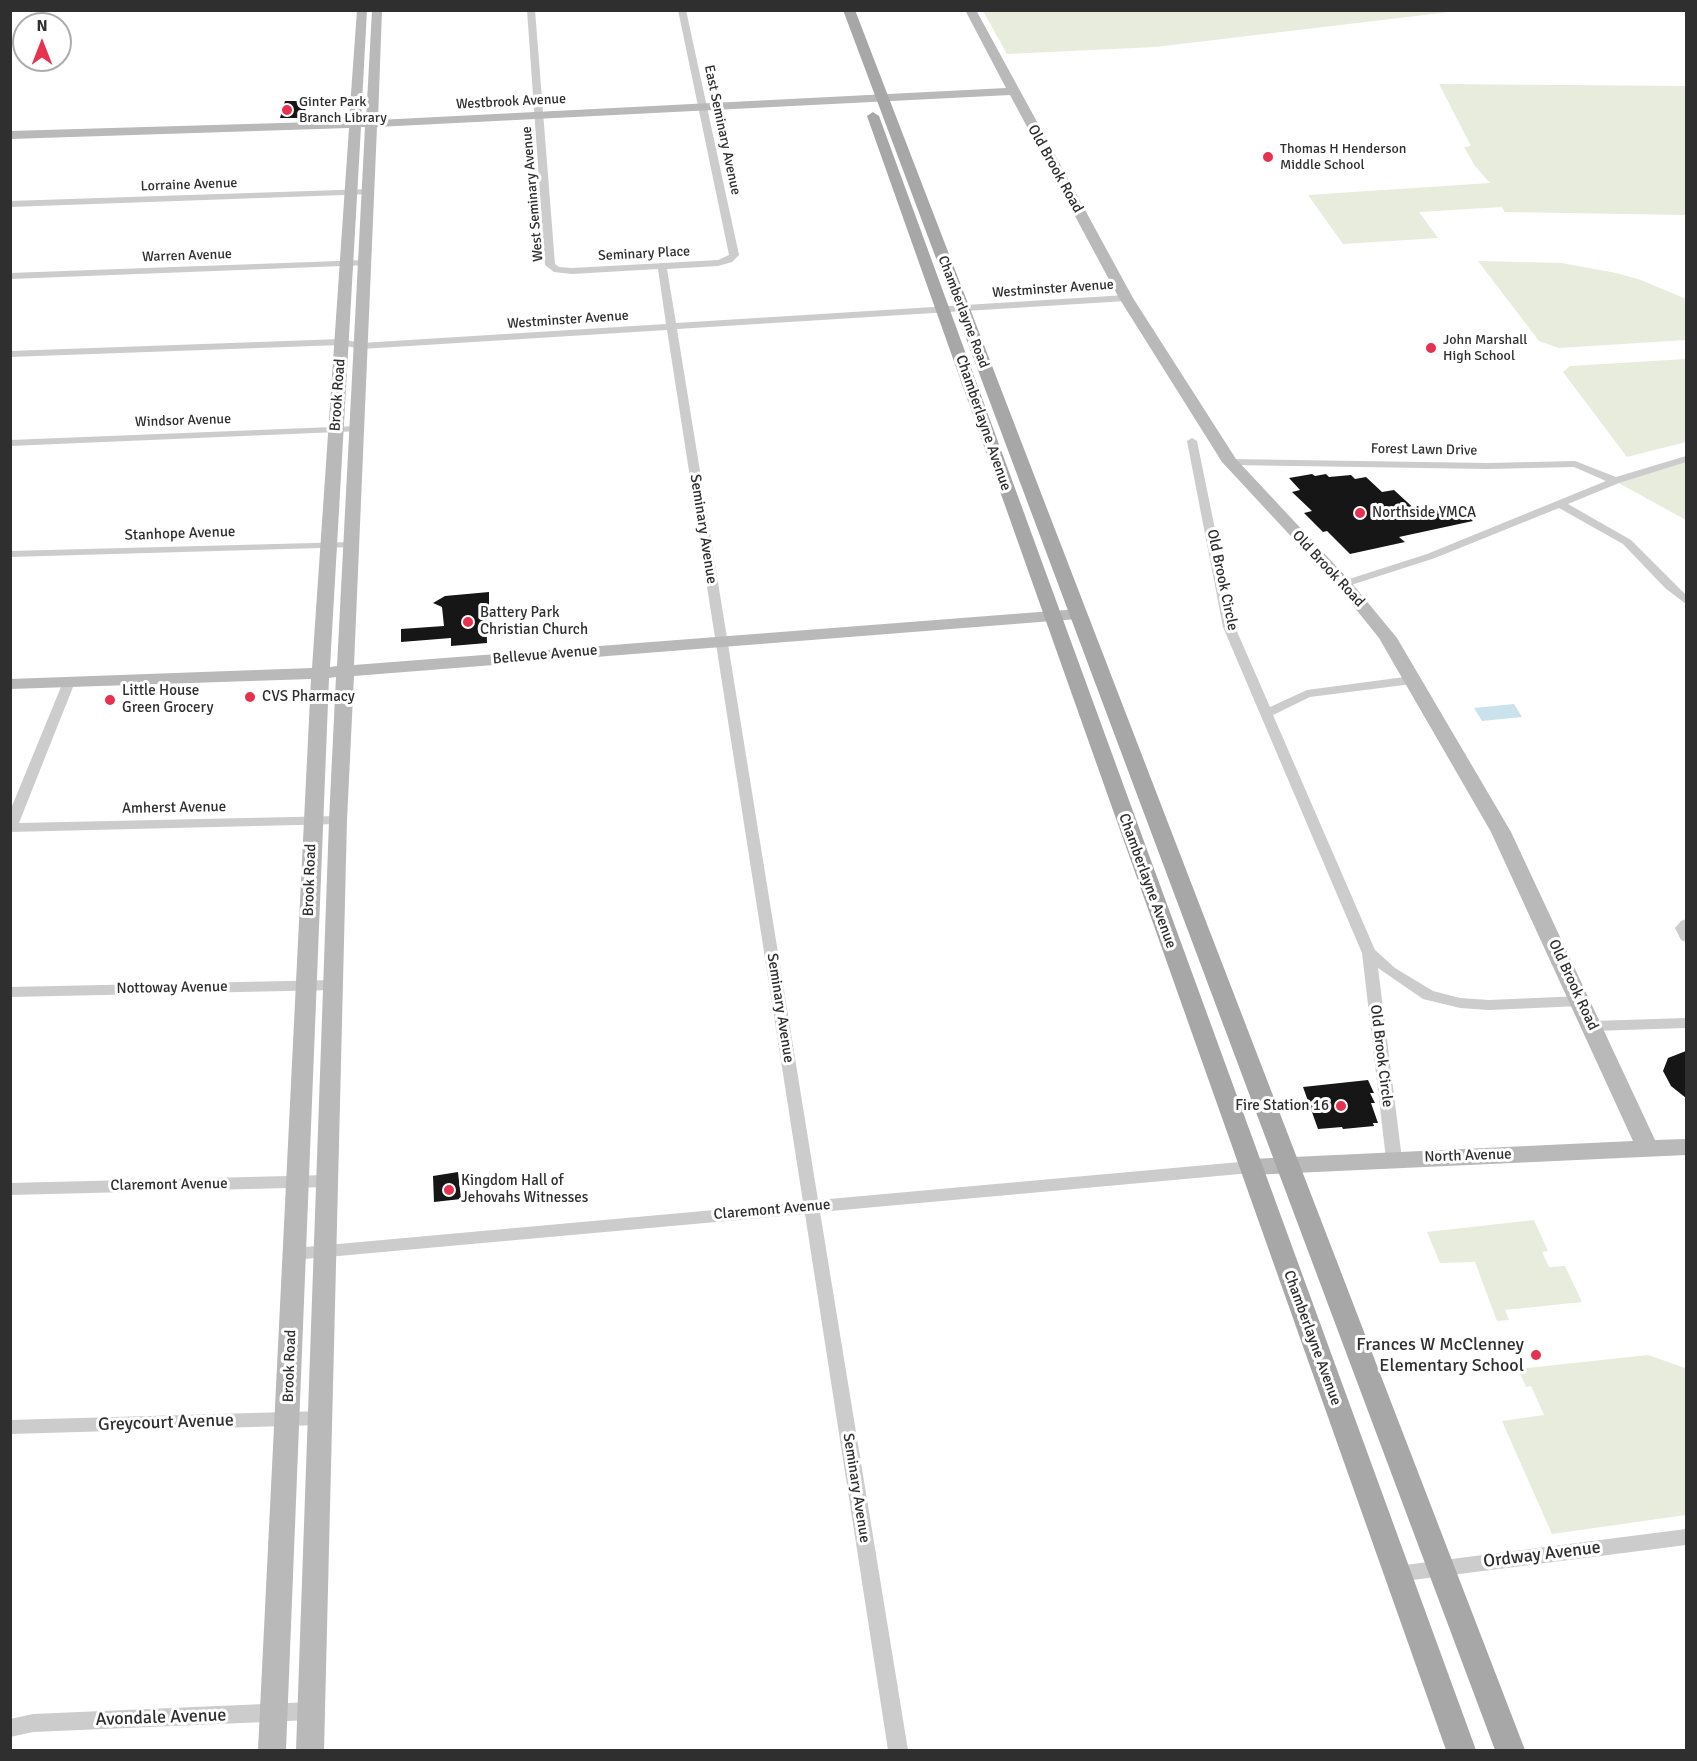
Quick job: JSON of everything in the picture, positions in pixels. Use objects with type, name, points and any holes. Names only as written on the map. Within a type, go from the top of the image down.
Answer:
[{"type":"main road","name":"Brook Road","points":[[272,1750],[320,673],[362,10]]},
{"type":"main road","name":"Brook Road","points":[[310,1750],[338,820],[377,10]]},
{"type":"main road","name":"Chamberlayne Avenue","points":[[835,10],[874,98],[942,310],[1461,1750]]},
{"type":"main road","name":"Chamberlayne Road","points":[[849,10],[874,98],[962,309],[1078,614]]},
{"type":"main road","name":"Old Brook Road","points":[[970,10],[1126,298],[1230,462],[1380,626],[1500,832],[1593,1026],[1648,1149]]},
{"type":"main road","name":"Westbrook Avenue","points":[[10,135],[372,124],[1012,91]]},
{"type":"main road","name":"Chamberlayne Avenue","points":[[1078,614],[1510,1750]]},
{"type":"main road","name":"Bellevue Avenue","points":[[10,684],[320,673],[1078,614]]},
{"type":"main road","name":"North Avenue","points":[[1251,1167],[1686,1147]]},
{"type":"street","name":"West Seminary Avenue","points":[[531,10],[550,260],[553,267]]},
{"type":"street","name":"East Seminary Avenue","points":[[682,10],[734,255]]},
{"type":"street","name":"Lorraine Avenue","points":[[10,204],[369,192]]},
{"type":"street","name":"Seminary Place","points":[[553,267],[572,272],[718,263],[729,260],[734,255]]},
{"type":"street","name":"Warren Avenue","points":[[10,276],[365,263]]},
{"type":"street","name":"Seminary Avenue","points":[[662,266],[898,1750]]},
{"type":"street","name":"Westminster Avenue","points":[[10,354],[341,342],[361,346],[1126,298]]},
{"type":"street","name":"Windsor Avenue","points":[[10,443],[357,429]]},
{"type":"street","name":"Old Brook Circle","points":[[1192,441],[1229,627],[1369,953],[1394,1159]]},
{"type":"street","points":[[1344,584],[1431,556],[1615,481],[1686,459]]},
{"type":"street","name":"Forest Lawn Drive","points":[[1230,462],[1488,466],[1575,464],[1615,481]]},
{"type":"street","points":[[1558,503],[1627,542],[1668,586],[1686,601]]},
{"type":"street","name":"Stanhope Avenue","points":[[10,554],[351,545]]},
{"type":"street","points":[[1265,714],[1307,694],[1412,680]]},
{"type":"street","points":[[11,828],[69,682]]},
{"type":"street","name":"Amherst Avenue","points":[[11,828],[338,820]]},
{"type":"street","points":[[1686,924],[1682,928],[1686,937]]},
{"type":"street","name":"Old Brook Circle","points":[[1369,953],[1390,971],[1428,995],[1489,1005],[1581,1001]]},
{"type":"street","name":"Nottoway Avenue","points":[[10,992],[333,985]]},
{"type":"street","points":[[1593,1026],[1686,1023]]},
{"type":"street","name":"Claremont Avenue","points":[[294,1254],[1251,1167]]},
{"type":"street","name":"Claremont Avenue","points":[[10,1189],[328,1181]]},
{"type":"street","name":"Greycourt Avenue","points":[[10,1427],[321,1418]]},
{"type":"street","name":"Ordway Avenue","points":[[1397,1574],[1686,1537]]},
{"type":"street","name":"Avondale Avenue","points":[[10,1728],[33,1723],[312,1711]]},
{"type":"shaded area","points":[[983,11],[1458,11],[1155,47],[1007,54]]},
{"type":"shaded area","points":[[1439,84],[1686,86],[1686,215],[1505,212],[1502,207],[1419,212],[1438,238],[1343,244],[1308,195],[1490,183],[1475,166],[1464,147],[1471,146]]},
{"type":"shaded area","points":[[1478,261],[1562,263],[1641,280],[1686,299],[1686,340],[1559,348],[1539,341]]},
{"type":"shaded area","points":[[1686,359],[1686,442],[1627,457],[1563,372],[1570,366]]},
{"type":"shaded area","points":[[1686,459],[1686,520],[1615,481]]},
{"type":"shaded area","points":[[1534,1220],[1548,1251],[1542,1252],[1549,1267],[1565,1266],[1582,1302],[1505,1310],[1509,1320],[1497,1321],[1475,1262],[1440,1263],[1427,1232]]},
{"type":"shaded area","points":[[1648,1355],[1685,1368],[1686,1372],[1686,1515],[1552,1534],[1502,1421],[1544,1415],[1531,1386],[1526,1387],[1518,1369]]},
{"type":"water","points":[[1514,704],[1522,717],[1482,721],[1474,708]]},
{"type":"building","name":"Ginter Park Branch Library","points":[[285,101],[308,101],[303,118],[280,118]]},
{"type":"building","name":"Northside YMCA","points":[[1312,474],[1315,476],[1326,474],[1329,477],[1351,475],[1355,479],[1366,477],[1382,492],[1394,490],[1419,513],[1456,506],[1473,521],[1399,537],[1405,542],[1350,554],[1327,531],[1323,532],[1304,513],[1312,511],[1292,492],[1300,490],[1289,478]]},
{"type":"building","name":"Battery Park Christian Church","points":[[489,592],[489,605],[486,605],[487,643],[451,646],[451,638],[401,642],[401,629],[444,626],[442,607],[433,603],[445,596]]},
{"type":"building","points":[[1686,1051],[1686,1098],[1671,1086],[1663,1071],[1668,1058]]},
{"type":"building","name":"Fire Station 16","points":[[1368,1080],[1374,1093],[1370,1093],[1375,1103],[1371,1103],[1378,1123],[1373,1123],[1374,1126],[1318,1129],[1303,1087]]},
{"type":"building","name":"Kingdom Hall of Jehovahs Witnesses","points":[[458,1172],[461,1199],[434,1202],[433,1176]]},
{"type":"place","name":"Ginter Park Branch Library","points":[[287,110]]},
{"type":"place","name":"Thomas H Henderson Middle School","points":[[1268,157]]},
{"type":"place","name":"John Marshall High School","points":[[1431,348]]},
{"type":"place","name":"Northside YMCA","points":[[1360,513]]},
{"type":"place","name":"Battery Park Christian Church","points":[[468,622]]},
{"type":"place","name":"CVS Pharmacy","points":[[250,697]]},
{"type":"place","name":"Little House Green Grocery","points":[[110,700]]},
{"type":"place","name":"Fire Station 16","points":[[1341,1106]]},
{"type":"place","name":"Kingdom Hall of Jehovahs Witnesses","points":[[449,1190]]},
{"type":"place","name":"Frances W McClenney Elementary School","points":[[1536,1355]]}]
